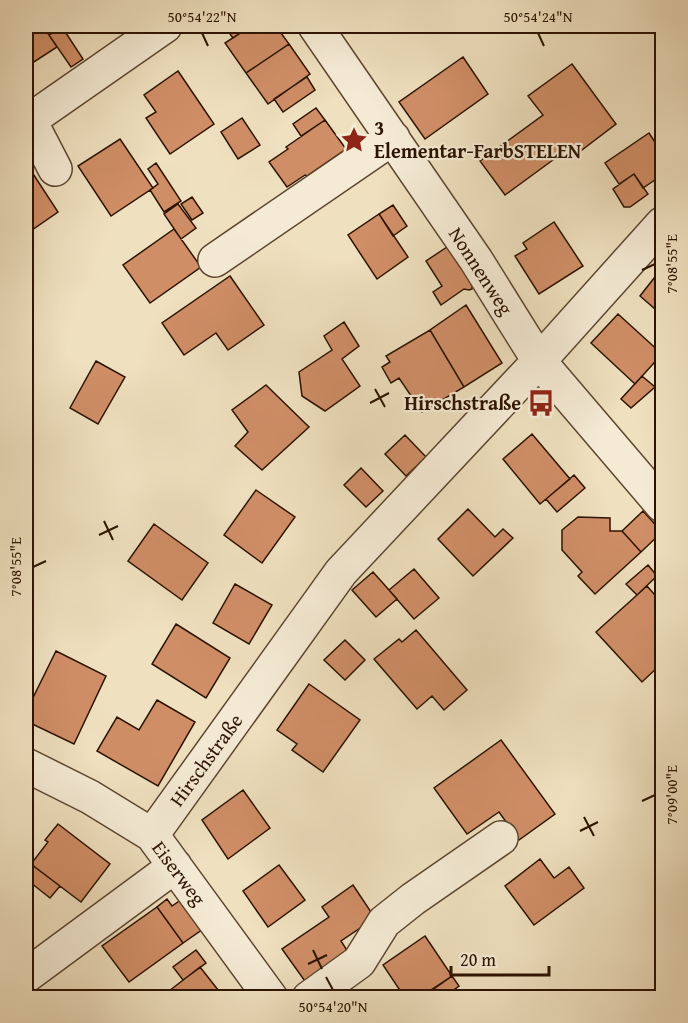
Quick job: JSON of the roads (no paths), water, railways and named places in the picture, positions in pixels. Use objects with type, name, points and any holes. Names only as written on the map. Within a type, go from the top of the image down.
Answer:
[{"type":"street","points":[[56,169],[28,117],[165,26]]},
{"type":"street","name":"Nonnenweg","points":[[317,26],[476,260],[539,361],[663,505]]},
{"type":"street","points":[[215,260],[393,138]]},
{"type":"street","name":"Hirschstraße","points":[[152,835],[341,572],[539,361],[663,224]]},
{"type":"street","name":"Eiserweg","points":[[26,765],[90,797],[152,835],[271,998]]},
{"type":"street","points":[[309,998],[359,962],[384,922],[413,898],[501,837]]},
{"type":"street","points":[[26,976],[175,866]]},
{"type":"place","name":"3 Elementar-FarbSTELEN","points":[[354,140]]},
{"type":"place","name":"Hirschstraße","points":[[541,403]]}]
